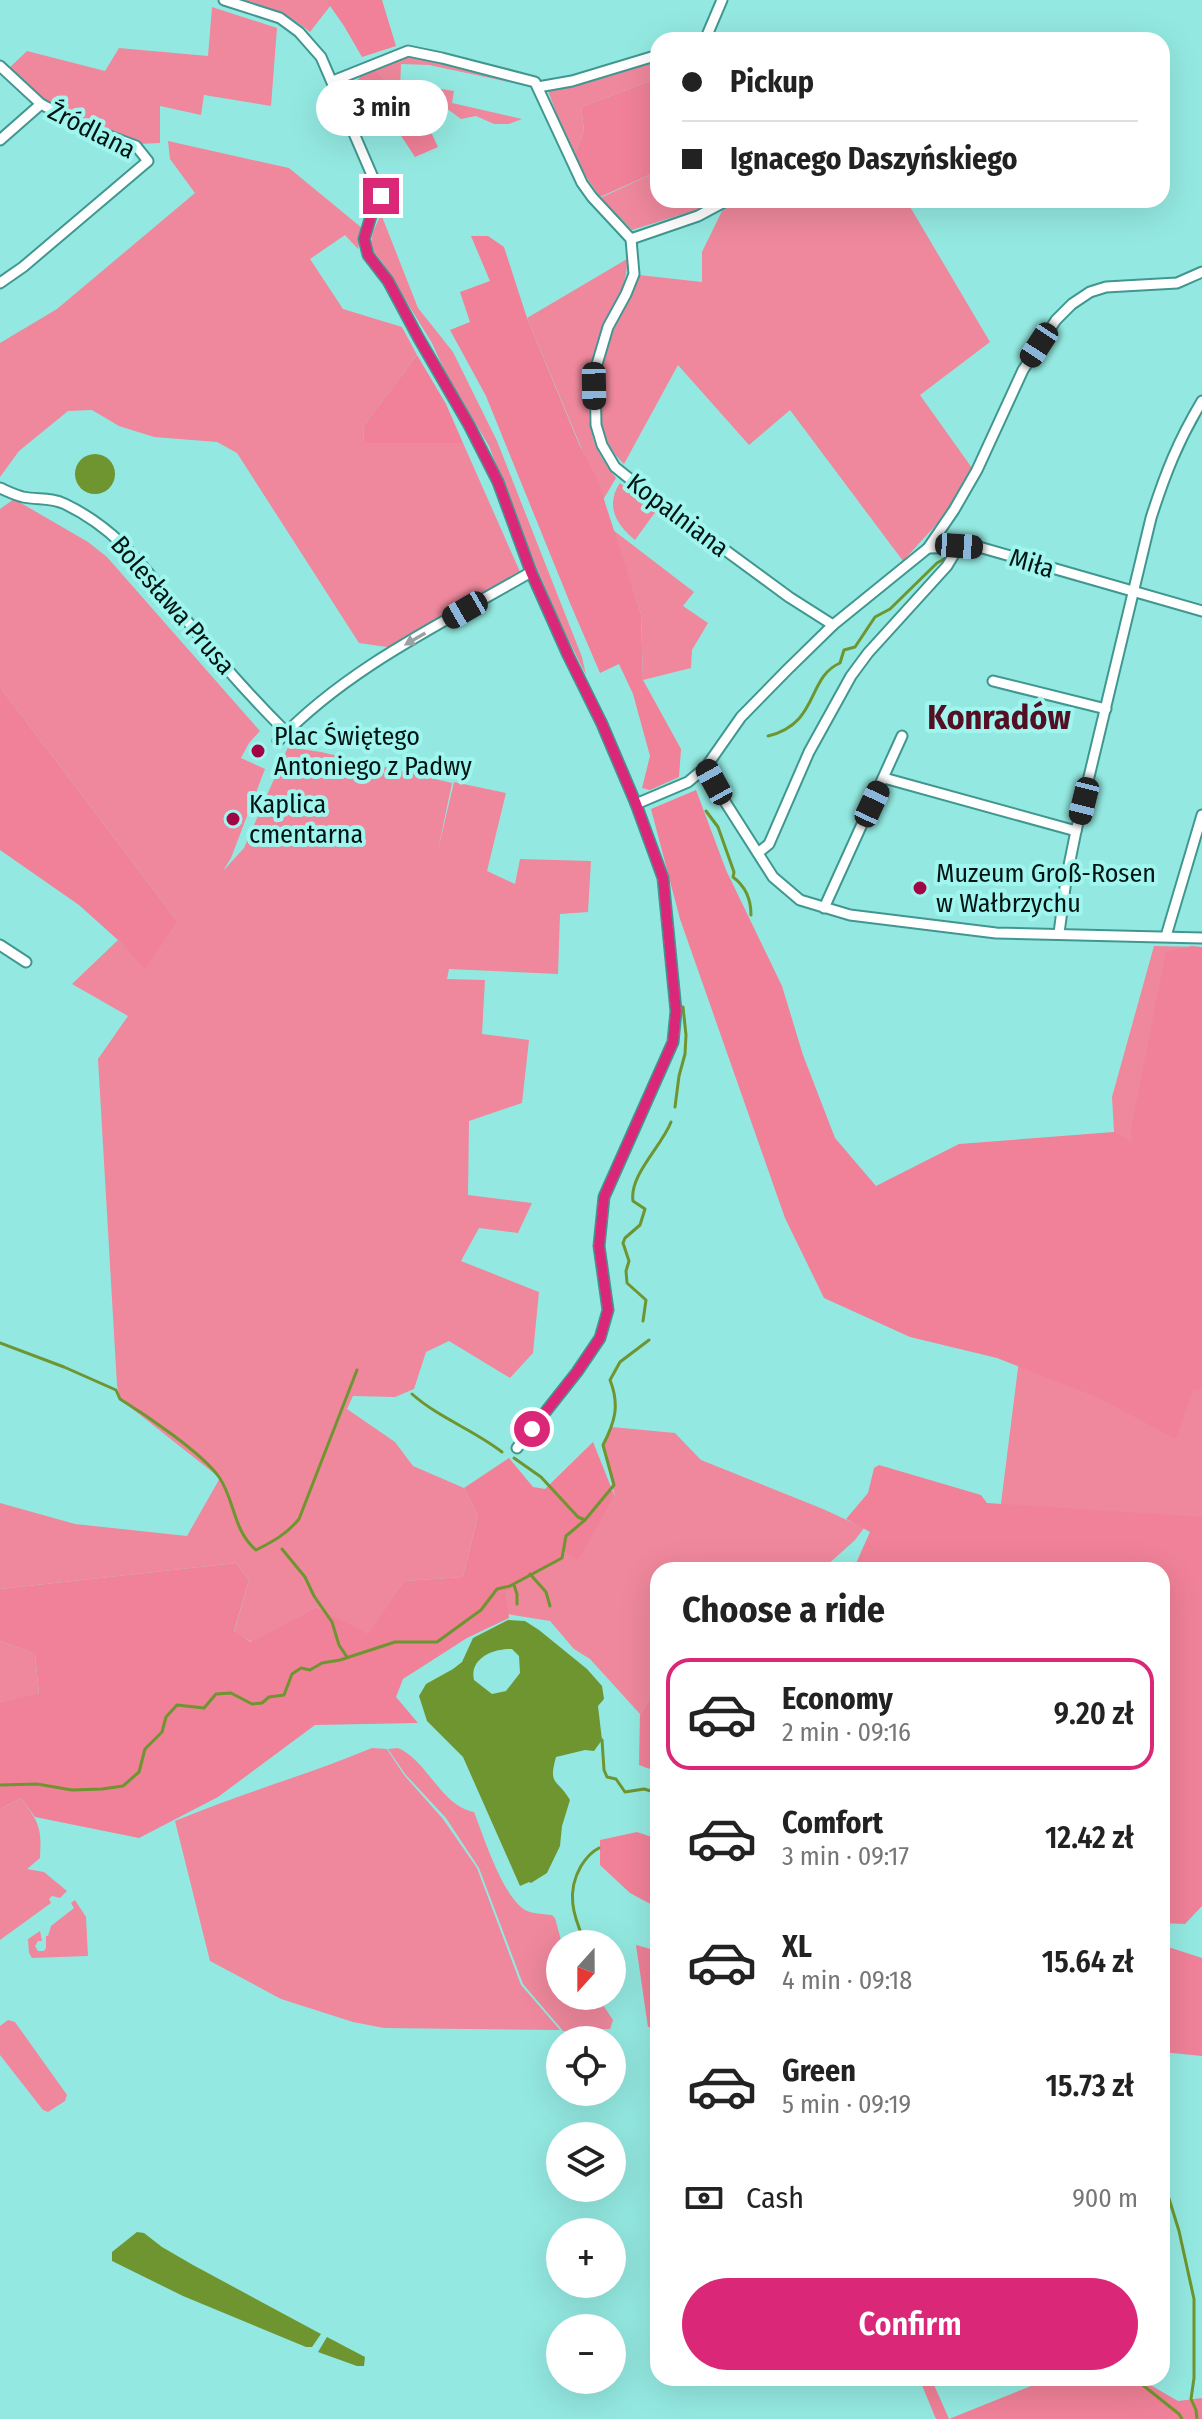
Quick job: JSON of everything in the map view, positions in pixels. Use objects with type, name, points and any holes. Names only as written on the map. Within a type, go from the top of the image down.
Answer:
[{"type":"street","points":[[224,0],[280,18],[299,32],[321,57],[381,196],[364,239],[368,255],[388,281],[498,482],[531,572],[602,724],[663,878],[676,1011],[673,1042],[604,1197],[599,1246],[608,1310],[600,1338],[517,1448]]},
{"type":"street","points":[[708,32],[722,0]]},
{"type":"street","points":[[333,81],[408,51],[535,82],[582,183],[631,239],[714,208]]},
{"type":"street","points":[[538,87],[572,81],[650,57]]},
{"type":"street","name":"Źródlana","points":[[0,66],[41,104],[80,125],[136,146],[148,161],[0,283]]},
{"type":"street","points":[[0,140],[41,104]]},
{"type":"street","name":"Kopalniana","points":[[631,239],[634,274],[608,327],[595,371],[596,425],[602,445],[615,467],[646,492],[789,597],[833,625]]},
{"type":"street","points":[[636,804],[688,782],[706,767],[741,717],[833,625],[928,548],[977,470],[1023,370],[1056,320],[1072,304],[1090,292],[1106,287],[1177,283],[1202,272]]},
{"type":"street","points":[[1059,933],[1076,831],[1151,518],[1180,437],[1202,401]]},
{"type":"street","name":"Bolesława Prusa","points":[[0,488],[24,497],[49,498],[64,503],[113,535],[148,570],[190,625],[286,732]]},
{"type":"street","points":[[758,853],[769,844],[809,752],[851,676],[947,566],[959,546]]},
{"type":"street","name":"Miła","points":[[928,548],[979,547],[1202,611]]},
{"type":"street","points":[[278,741],[347,682],[387,655],[531,572]]},
{"type":"street","points":[[993,681],[1106,709]]},
{"type":"street","points":[[824,908],[902,736]]},
{"type":"street","points":[[706,767],[773,877],[800,900],[850,915],[976,931],[1202,938]]},
{"type":"street","points":[[884,778],[1076,831]]},
{"type":"street","points":[[1166,936],[1202,815]]},
{"type":"street","points":[[0,945],[26,962]]},
{"type":"shaded area","points":[[244,0],[326,0],[331,5],[310,32],[279,12]]},
{"type":"shaded area","points":[[326,0],[382,0],[396,46],[362,57]]},
{"type":"shaded area","points":[[212,7],[277,28],[271,106],[204,95],[201,115],[160,106],[160,143],[138,144],[51,109],[7,70],[27,51],[105,71],[119,48],[208,56]]},
{"type":"shaded area","points":[[414,57],[528,86],[429,65],[401,64],[400,90],[412,92],[392,99],[383,77],[371,67]]},
{"type":"shaded area","points":[[650,60],[650,81],[581,107],[584,131],[573,158],[548,91]]},
{"type":"shaded area","points":[[371,67],[383,77],[392,99],[412,92],[438,147],[415,157],[375,96],[363,103],[360,134],[349,105],[350,87]]},
{"type":"shaded area","points":[[650,81],[650,175],[600,197],[573,158],[584,131],[581,107]]},
{"type":"shaded area","points":[[429,87],[454,91],[452,103],[522,119],[509,124],[494,124],[476,116],[461,119],[426,93]]},
{"type":"shaded area","points":[[168,141],[289,168],[362,228],[358,249],[345,235],[310,259],[343,309],[402,327],[417,355],[364,425],[363,442],[463,443],[521,574],[394,648],[359,643],[237,453],[217,442],[154,437],[119,426],[92,410],[68,411],[19,451],[0,477],[0,343],[57,309],[195,193],[170,159]]},
{"type":"shaded area","points":[[650,175],[650,208],[703,208],[632,230],[600,198]]},
{"type":"shaded area","points":[[727,208],[911,208],[990,342],[920,395],[972,468],[945,515],[903,561],[790,410],[749,445],[678,365],[624,464],[606,438],[599,406],[604,357],[639,275],[702,282],[702,252],[722,211]]},
{"type":"shaded area","points":[[381,214],[418,308],[453,352],[497,441],[582,657],[586,675],[522,534],[489,446],[445,372],[432,343],[370,247]]},
{"type":"shaded area","points":[[471,236],[488,236],[504,247],[527,318],[579,444],[598,481],[641,614],[643,680],[681,749],[679,777],[650,790],[642,788],[650,756],[633,694],[619,664],[600,673],[486,396],[450,330],[470,322],[460,292],[490,281]]},
{"type":"shaded area","points":[[627,259],[623,284],[596,350],[590,378],[593,440],[616,478],[603,500],[527,318]]},
{"type":"shaded area","points":[[417,355],[446,404],[463,443],[363,443],[364,425]]},
{"type":"shaded area","points":[[95,454],[109,460],[115,474],[109,488],[95,494],[81,488],[75,474],[81,460]]},
{"type":"shaded area","points":[[620,483],[656,511],[635,540],[618,521],[613,507]]},
{"type":"shaded area","points":[[14,499],[88,542],[107,557],[260,731],[241,758],[265,769],[231,858],[223,871],[244,848],[288,747],[452,783],[438,850],[454,782],[506,793],[487,871],[515,884],[520,859],[591,861],[588,912],[560,914],[558,974],[449,969],[447,979],[485,980],[482,1034],[529,1040],[522,1103],[469,1121],[468,1195],[532,1203],[518,1233],[479,1228],[461,1261],[539,1292],[533,1353],[510,1378],[449,1341],[426,1352],[414,1389],[395,1397],[353,1396],[347,1409],[395,1442],[413,1466],[464,1488],[478,1516],[463,1577],[404,1581],[368,1635],[316,1607],[252,1642],[234,1632],[249,1580],[236,1563],[0,1589],[0,1503],[75,1524],[187,1536],[220,1478],[120,1399],[117,1385],[98,1059],[128,1016],[72,984],[118,940],[145,968],[178,922],[0,687],[0,509]]},
{"type":"shaded area","points":[[613,530],[694,592],[683,606],[708,623],[692,650],[691,668],[643,680],[641,614]]},
{"type":"shaded area","points":[[0,687],[178,922],[145,969],[79,905],[0,850]]},
{"type":"shaded area","points":[[696,790],[726,870],[782,986],[803,1055],[835,1138],[876,1186],[959,1144],[1114,1132],[1132,1142],[1131,1129],[1166,952],[1202,947],[1202,1389],[1193,1390],[1176,1439],[1097,1397],[997,1358],[910,1337],[824,1298],[785,1218],[680,919],[651,809]]},
{"type":"shaded area","points":[[1154,946],[1202,947],[1202,1701],[1170,1596],[1170,1562],[1124,1562],[997,1535],[1020,1352],[1051,1261],[1121,1250],[1112,1097]]},
{"type":"shaded area","points":[[612,1427],[675,1433],[701,1460],[864,1528],[831,1562],[650,1562],[650,1698],[640,1714],[550,1621],[507,1614],[506,1592],[527,1575],[554,1562],[564,1552],[578,1559],[615,1497],[603,1445]]},
{"type":"shaded area","points":[[593,1442],[615,1497],[578,1560],[564,1552],[553,1564],[523,1579],[506,1592],[509,1618],[467,1638],[403,1679],[396,1697],[418,1723],[315,1725],[218,1797],[139,1838],[35,1817],[21,1798],[0,1809],[0,1702],[39,1694],[35,1654],[0,1641],[0,1589],[236,1563],[249,1580],[234,1631],[251,1642],[316,1607],[368,1634],[404,1581],[463,1577],[478,1516],[464,1488],[509,1458],[533,1487],[545,1489]]},
{"type":"shaded area","points":[[879,1465],[981,1495],[987,1503],[1202,1517],[1202,1906],[1185,1924],[1170,1923],[1170,1562],[857,1562],[870,1532],[846,1519],[868,1493],[874,1468]]},
{"type":"shaded area","points":[[508,1620],[525,1621],[587,1669],[602,1686],[604,1699],[598,1706],[602,1740],[594,1751],[556,1757],[553,1778],[570,1800],[560,1846],[547,1873],[520,1886],[463,1757],[427,1721],[419,1696],[426,1684],[462,1662],[473,1638]],"holes":[[[512,1649],[519,1656],[520,1673],[506,1691],[492,1694],[474,1680],[475,1666],[484,1656],[498,1650]]]},
{"type":"shaded area","points":[[0,1641],[35,1654],[39,1695],[0,1702]]},
{"type":"shaded area","points":[[650,1698],[650,1769],[639,1765],[640,1714]]},
{"type":"shaded area","points":[[372,1748],[387,1749],[404,1775],[443,1819],[477,1868],[521,1985],[557,2026],[546,2026],[546,2030],[384,2028],[353,2022],[281,1999],[210,1961],[175,1821]]},
{"type":"shaded area","points":[[398,1748],[408,1754],[452,1801],[474,1812],[495,1866],[510,1894],[527,1911],[555,1918],[558,1930],[546,1930],[546,2010],[606,2010],[613,2020],[611,2026],[559,2026],[523,1984],[479,1868],[446,1818],[405,1774],[388,1749]]},
{"type":"shaded area","points":[[21,1798],[40,1832],[40,1858],[27,1869],[44,1872],[67,1891],[60,1898],[52,1896],[49,1899],[51,1903],[0,1940],[0,1809]]},
{"type":"shaded area","points":[[637,1832],[650,1836],[650,1904],[630,1893],[600,1865],[600,1840]]},
{"type":"shaded area","points":[[75,1900],[86,1917],[88,1956],[32,1958],[28,1939],[40,1931],[42,1941],[35,1946],[38,1951],[44,1951],[51,1926],[74,1908],[71,1903]]},
{"type":"shaded area","points":[[636,1945],[650,1949],[648,2027]]},
{"type":"shaded area","points":[[1170,1948],[1202,1958],[1202,2056],[1170,2053]]},
{"type":"shaded area","points":[[8,2020],[15,2022],[67,2095],[65,2101],[48,2112],[43,2110],[0,2055],[0,2026]]},
{"type":"shaded area","points":[[137,2232],[144,2233],[193,2265],[321,2334],[312,2347],[306,2347],[183,2296],[112,2261],[112,2252]]},
{"type":"shaded area","points":[[327,2337],[365,2357],[364,2366],[318,2352]]},
{"type":"shaded area","points":[[922,2386],[935,2386],[949,2419],[936,2419]]},
{"type":"shaded area","points":[[1031,2386],[1152,2386],[1178,2401],[1202,2398],[1202,2419],[949,2419]]},
{"type":"waterway","points":[[768,736],[785,730],[796,721],[822,679],[840,663],[844,650],[855,647],[875,617],[890,609],[946,558]]},
{"type":"waterway","points":[[706,811],[718,827],[733,877],[746,894],[751,915]]},
{"type":"waterway","points":[[675,1107],[685,1054],[683,1007]]},
{"type":"waterway","points":[[643,1321],[646,1300],[627,1283],[629,1261],[623,1243],[640,1225],[645,1209],[633,1201],[636,1181],[671,1122]]},
{"type":"waterway","points":[[0,1785],[37,1784],[72,1790],[123,1786],[139,1772],[145,1749],[162,1732],[166,1717],[177,1705],[204,1708],[216,1694],[231,1693],[252,1704],[262,1703],[269,1697],[284,1695],[292,1674],[301,1668],[310,1670],[322,1663],[395,1642],[437,1642],[481,1610],[497,1589],[510,1586],[562,1558],[566,1536],[585,1520],[614,1485],[603,1445],[615,1413],[610,1380],[620,1362],[649,1340]]},
{"type":"waterway","points":[[0,1343],[116,1390],[120,1399],[187,1446],[219,1477],[238,1525],[256,1550],[273,1541],[299,1519],[357,1370]]},
{"type":"waterway","points":[[412,1394],[502,1452]]},
{"type":"waterway","points":[[514,1458],[541,1477],[578,1517],[585,1520]]},
{"type":"waterway","points":[[282,1549],[305,1577],[332,1622],[339,1645],[347,1657]]},
{"type":"waterway","points":[[530,1574],[546,1592],[550,1606]]},
{"type":"waterway","points":[[514,1585],[517,1604]]},
{"type":"waterway","points":[[602,1740],[607,1777],[616,1779],[625,1792],[650,1791]]},
{"type":"waterway","points":[[580,1930],[572,1894],[576,1876],[591,1853],[599,1848]]},
{"type":"waterway","points":[[1170,2202],[1194,2299],[1191,2399],[1197,2419]]},
{"type":"waterway","points":[[1144,2386],[1182,2419]]},
{"type":"place","name":"Plac Świętego Antoniego z Padwy","points":[[258,751]]},
{"type":"place","name":"Kaplica cmentarna","points":[[233,819]]},
{"type":"place","name":"Muzeum Groß-Rosen w Wałbrzychu","points":[[920,888]]},
{"type":"district","name":"Konradów","points":[[999,717]]},
{"type":"route","points":[[381,196],[364,239],[368,255],[388,281],[498,482],[531,572],[602,724],[663,878],[676,1011],[673,1042],[604,1197],[599,1246],[608,1310],[600,1338],[532,1429]]}]
